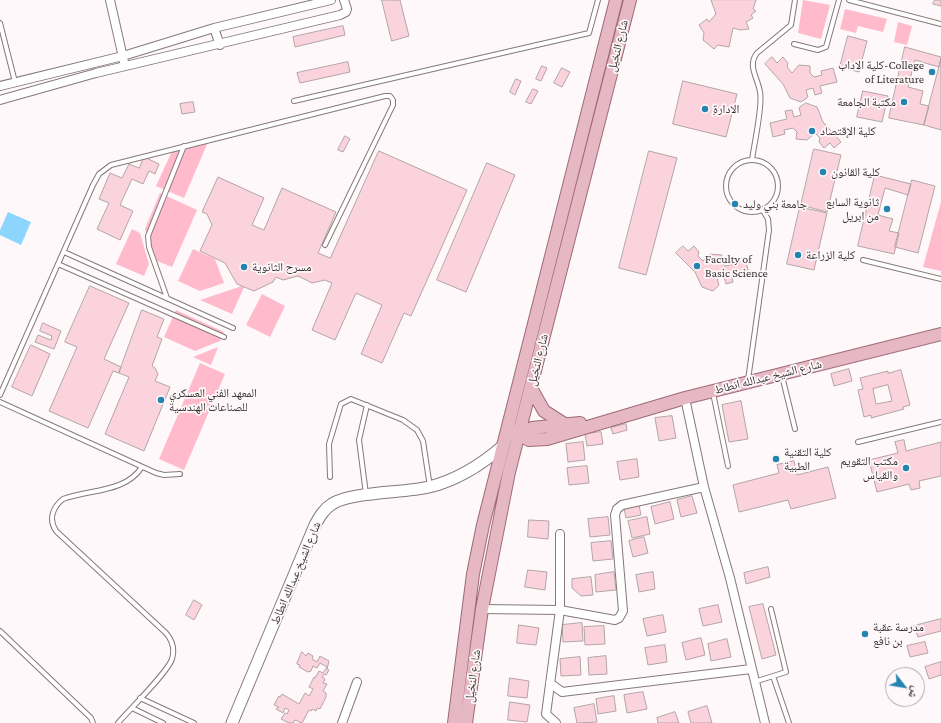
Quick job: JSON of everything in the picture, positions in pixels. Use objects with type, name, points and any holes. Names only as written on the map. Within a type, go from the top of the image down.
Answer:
[{"type":"main road","name":"شارع النخيل","points":[[454,723],[473,574],[483,525],[616,0]]},
{"type":"main road","name":"شارع النخيل","points":[[467,722],[482,609],[509,472],[630,0]]},
{"type":"main road","name":"شارع الشيخ عبدالله انطاط","points":[[518,435],[529,440],[541,440],[685,398],[941,334]]},
{"type":"main road","points":[[531,388],[544,411],[568,425]]},
{"type":"main road","name":"شارع الشيخ عبدالله انطاط","points":[[232,723],[319,519],[327,507],[339,500],[410,491],[430,487],[457,478],[470,471],[518,435],[532,428],[595,423]]},
{"type":"main road","points":[[509,425],[518,435]]},
{"type":"main road","points":[[509,472],[522,452],[541,440]]},
{"type":"street","points":[[110,0],[125,68]]},
{"type":"street","points":[[0,86],[123,56],[214,28],[331,0]]},
{"type":"street","points":[[0,100],[96,73],[125,68],[340,15],[346,12],[347,9],[344,0]]},
{"type":"street","points":[[214,28],[220,45]]},
{"type":"street","points":[[685,398],[704,487],[730,578],[764,723]]},
{"type":"street","points":[[482,609],[560,610],[615,620],[619,618],[623,611],[615,515],[617,509],[622,506],[704,487]]},
{"type":"street","points":[[556,723],[546,714],[560,610],[560,534]]},
{"type":"street","points":[[550,683],[562,692],[751,669]]},
{"type":"street","points":[[342,723],[357,682]]},
{"type":"lane","points":[[294,101],[589,33],[598,0]]},
{"type":"lane","points":[[752,160],[761,97],[752,67],[753,59],[757,53],[791,25],[795,0]]},
{"type":"lane","points":[[794,44],[818,50],[826,47],[839,0]]},
{"type":"lane","points":[[849,0],[941,24]]},
{"type":"lane","points":[[0,23],[15,83]]},
{"type":"lane","points":[[0,395],[93,185],[99,174],[105,169],[117,163],[390,96],[393,100],[393,105],[325,245]]},
{"type":"lane","points":[[167,298],[149,247],[148,236],[184,146]]},
{"type":"lane","points":[[752,160],[768,166],[777,181],[775,198],[762,209],[751,212],[740,209],[732,202],[727,192],[727,180],[732,170],[741,163],[752,160]]},
{"type":"lane","points":[[747,382],[769,230],[768,219],[762,209]]},
{"type":"lane","points":[[64,252],[233,328]]},
{"type":"lane","points":[[863,260],[941,279]]},
{"type":"lane","points":[[58,264],[224,337]]},
{"type":"lane","points":[[781,374],[795,429]]},
{"type":"lane","points":[[712,391],[728,466]]},
{"type":"lane","points":[[330,477],[329,444],[341,404],[351,399],[408,423],[417,430],[423,441],[430,487]]},
{"type":"lane","points":[[0,402],[142,467],[164,475],[180,474]]},
{"type":"lane","points":[[366,405],[359,440],[366,496]]},
{"type":"lane","points":[[858,442],[941,422]]},
{"type":"lane","points":[[118,723],[171,663],[174,650],[166,633],[56,531],[52,520],[54,508],[63,499],[122,485],[134,478],[142,467]]},
{"type":"lane","points":[[754,682],[786,672],[771,609]]},
{"type":"lane","points":[[0,631],[91,718],[93,723]]},
{"type":"lane","points":[[773,676],[790,723]]},
{"type":"lane","points":[[140,698],[194,723]]},
{"type":"lane","points":[[132,708],[163,723]]},
{"type":"shaded area","points":[[803,0],[830,5],[821,39],[798,33]]},
{"type":"shaded area","points":[[845,9],[887,19],[883,32],[858,26],[856,33],[840,29]]},
{"type":"shaded area","points":[[898,22],[912,26],[907,45],[894,42]]},
{"type":"shaded area","points":[[208,142],[184,198],[156,186],[173,149]]},
{"type":"shaded area","points":[[160,193],[197,210],[172,267],[157,261],[145,229]]},
{"type":"shaded area","points":[[941,202],[941,271],[923,267]]},
{"type":"shaded area","points":[[132,229],[140,233],[149,264],[144,276],[116,264]]},
{"type":"shaded area","points":[[193,249],[215,259],[224,283],[200,291],[178,281]]},
{"type":"shaded area","points":[[245,285],[232,314],[200,300]]},
{"type":"shaded area","points":[[262,294],[285,306],[270,337],[246,325]]},
{"type":"shaded area","points":[[176,310],[224,332],[220,341],[195,351],[164,337]]},
{"type":"shaded area","points":[[218,347],[211,365],[193,357]]},
{"type":"shaded area","points":[[200,363],[225,374],[184,470],[159,459]]},
{"type":"water","points":[[8,212],[31,222],[21,245],[0,235],[0,230]]},
{"type":"building","points":[[382,0],[400,0],[409,36],[392,41]]},
{"type":"building","points":[[711,0],[756,0],[753,9],[756,11],[751,15],[753,18],[746,22],[749,29],[740,30],[733,28],[729,47],[718,45],[714,49],[703,40],[704,33],[699,25],[707,19],[709,22],[716,14]]},
{"type":"building","points":[[935,0],[941,0],[941,6],[933,4]]},
{"type":"building","points":[[343,26],[345,35],[295,47],[293,37]]},
{"type":"building","points":[[848,36],[867,41],[859,72],[840,67]]},
{"type":"building","points":[[905,47],[941,57],[939,67],[915,60],[908,87],[923,91],[920,104],[929,106],[924,125],[889,118]]},
{"type":"building","points":[[772,57],[777,63],[783,57],[788,63],[787,67],[792,73],[799,65],[810,66],[810,73],[814,77],[822,75],[821,71],[833,68],[837,82],[820,86],[822,93],[815,95],[813,88],[806,90],[808,97],[801,102],[790,98],[783,84],[765,64]]},
{"type":"building","points":[[941,59],[941,130],[924,125]]},
{"type":"building","points":[[348,62],[350,72],[300,83],[297,73]]},
{"type":"building","points":[[542,66],[547,68],[541,81],[536,79]]},
{"type":"building","points":[[562,68],[570,72],[562,87],[554,83]]},
{"type":"building","points":[[516,79],[521,81],[515,95],[510,92]]},
{"type":"building","name":"ِالادارة","points":[[683,81],[737,94],[726,137],[673,124]]},
{"type":"building","points":[[533,89],[538,91],[531,104],[526,102]]},
{"type":"building","points":[[863,91],[888,96],[882,122],[857,117]]},
{"type":"building","points":[[193,102],[195,112],[182,114],[180,104]]},
{"type":"building","points":[[806,103],[817,107],[823,122],[841,142],[834,148],[830,143],[824,148],[819,142],[820,138],[815,133],[807,140],[796,139],[797,132],[793,128],[784,130],[785,134],[773,137],[770,123],[787,119],[785,111],[792,110],[794,117],[801,115],[799,108]]},
{"type":"building","points":[[345,136],[350,139],[343,152],[338,150]]},
{"type":"building","points":[[814,149],[841,155],[827,212],[801,205]]},
{"type":"building","points":[[379,151],[467,190],[411,316],[404,313],[382,363],[361,354],[382,305],[356,293],[335,340],[312,330],[332,283],[325,280],[312,283],[298,276],[283,280],[276,277],[273,282],[254,291],[237,284],[225,263],[200,251],[212,225],[207,214],[202,212],[218,177],[264,198],[252,225],[264,230],[282,188],[336,212],[318,253],[330,258]]},
{"type":"building","points":[[649,151],[677,158],[646,275],[619,268]]},
{"type":"building","points":[[144,157],[159,164],[155,174],[149,171],[143,184],[132,179],[120,205],[133,211],[120,240],[97,229],[109,203],[99,199],[110,173],[122,178],[129,164],[139,168]]},
{"type":"building","points":[[487,163],[515,175],[466,292],[437,280]]},
{"type":"building","points":[[875,175],[911,184],[908,195],[885,188],[878,215],[893,219],[889,231],[899,233],[894,254],[858,246]]},
{"type":"building","points":[[912,180],[935,186],[918,253],[895,247]]},
{"type":"building","points":[[800,207],[827,213],[814,270],[787,264]]},
{"type":"building","points":[[683,246],[688,251],[694,246],[699,252],[698,256],[703,261],[710,254],[722,255],[721,262],[725,266],[734,264],[733,260],[745,257],[748,270],[731,274],[733,282],[726,284],[724,277],[717,278],[719,285],[713,291],[702,287],[695,272],[676,253]]},
{"type":"building","points":[[90,286],[129,303],[104,359],[121,367],[119,373],[113,371],[88,428],[49,411],[77,347],[65,342]]},
{"type":"building","points":[[142,310],[164,319],[157,337],[162,339],[152,366],[158,374],[155,381],[170,387],[144,451],[105,434],[129,377],[119,373]]},
{"type":"building","points":[[43,323],[61,331],[54,349],[35,342],[38,335],[51,340],[52,336],[40,331]]},
{"type":"building","points":[[31,345],[50,354],[32,396],[12,387]]},
{"type":"building","points":[[849,369],[852,381],[834,386],[831,374]]},
{"type":"building","points":[[901,370],[910,405],[903,407],[904,409],[871,418],[871,415],[864,417],[858,390],[863,389],[860,378],[888,371],[888,373]],"holes":[[[888,385],[892,401],[876,404],[873,389]]]},
{"type":"building","points":[[741,401],[748,439],[729,442],[722,405]]},
{"type":"building","points":[[672,416],[676,438],[659,441],[655,418]]},
{"type":"building","points":[[626,424],[627,430],[613,434],[611,428]]},
{"type":"building","points":[[601,432],[603,444],[587,446],[585,434]]},
{"type":"building","name":"مكتب التقويم والقياس","points":[[904,440],[906,451],[941,442],[941,476],[919,481],[920,488],[911,490],[909,484],[877,492],[869,460],[898,453],[895,442]]},
{"type":"building","points":[[583,442],[585,460],[568,462],[566,444]]},
{"type":"building","points":[[637,459],[639,477],[620,480],[617,462]]},
{"type":"building","points":[[794,461],[797,475],[828,467],[836,498],[791,509],[788,500],[739,512],[733,485],[779,473],[777,465]]},
{"type":"building","points":[[587,466],[589,483],[569,485],[567,468]]},
{"type":"building","points":[[692,496],[697,513],[681,517],[677,500]]},
{"type":"building","points":[[670,502],[674,519],[655,524],[651,507]]},
{"type":"building","points":[[639,505],[641,515],[626,518],[624,508]]},
{"type":"building","points":[[608,517],[610,535],[590,537],[588,519]]},
{"type":"building","points":[[647,517],[650,534],[632,538],[628,521]]},
{"type":"building","points":[[529,520],[549,521],[548,539],[528,537]]},
{"type":"building","points":[[644,537],[648,553],[633,557],[629,541]]},
{"type":"building","points":[[611,541],[613,559],[593,561],[591,543]]},
{"type":"building","points":[[768,567],[770,577],[746,584],[744,573]]},
{"type":"building","points":[[528,570],[547,572],[545,590],[525,587]]},
{"type":"building","points":[[614,572],[616,590],[596,592],[595,575]]},
{"type":"building","points":[[653,572],[655,589],[639,592],[636,575]]},
{"type":"building","points":[[591,577],[593,595],[581,596],[572,588],[572,579]]},
{"type":"building","points":[[194,600],[202,605],[194,620],[186,615]]},
{"type":"building","points":[[763,604],[776,655],[762,659],[749,607]]},
{"type":"building","points":[[718,605],[722,622],[703,626],[699,609]]},
{"type":"building","points":[[663,615],[666,632],[647,636],[643,619]]},
{"type":"building","points":[[941,619],[941,631],[918,637],[914,626]]},
{"type":"building","points":[[582,623],[583,641],[563,642],[562,625]]},
{"type":"building","points":[[519,625],[539,628],[536,645],[517,643]]},
{"type":"building","points":[[604,626],[605,644],[585,645],[584,627]]},
{"type":"building","points":[[701,638],[705,655],[686,660],[682,643]]},
{"type":"building","points":[[727,639],[731,657],[711,661],[708,644]]},
{"type":"building","points":[[925,642],[928,653],[910,657],[907,646]]},
{"type":"building","points":[[665,645],[667,662],[648,665],[645,648]]},
{"type":"building","points":[[302,652],[306,656],[308,653],[313,656],[312,659],[317,662],[320,656],[329,661],[327,669],[329,670],[326,675],[324,674],[322,677],[325,679],[323,683],[327,684],[323,691],[326,693],[326,697],[320,709],[317,708],[316,711],[312,709],[311,711],[309,710],[302,723],[295,720],[293,723],[289,723],[281,719],[289,710],[285,708],[283,713],[276,709],[279,707],[274,705],[279,696],[280,697],[282,694],[299,704],[305,693],[309,696],[313,689],[309,687],[314,677],[315,678],[319,671],[323,673],[327,667],[320,663],[317,668],[313,666],[311,671],[308,672],[299,667],[300,665],[297,664]]},
{"type":"building","points":[[606,656],[607,674],[589,675],[588,658]]},
{"type":"building","points":[[580,657],[581,675],[561,676],[560,659]]},
{"type":"building","points":[[941,662],[941,675],[929,679],[925,667]]},
{"type":"building","points":[[510,678],[529,681],[527,698],[508,696]]},
{"type":"building","points":[[643,692],[647,709],[627,713],[624,695]]},
{"type":"building","points":[[614,696],[616,711],[598,714],[596,699]]},
{"type":"building","points":[[510,702],[530,705],[527,722],[508,720]]},
{"type":"building","points":[[594,704],[597,722],[577,723],[574,708]]},
{"type":"building","points":[[707,706],[712,723],[691,723],[688,712]]},
{"type":"building","points":[[675,712],[679,723],[658,723],[657,718]]},
{"type":"place","name":"كلية الاداب-College of Literature","points":[[932,72]]},
{"type":"place","name":"مكتبة الجامعة","points":[[904,102]]},
{"type":"place","name":"ِالادارة","points":[[705,109]]},
{"type":"place","name":"كلية الإقتصاد","points":[[812,131]]},
{"type":"place","name":"كلية القانون","points":[[823,172]]},
{"type":"place","name":"جامعة بني وليد","points":[[735,204]]},
{"type":"place","name":"ثانوية السابع من ابريل","points":[[887,209]]},
{"type":"place","name":"كلية الزراعة","points":[[798,255]]},
{"type":"place","name":"Faculty of Basic Science","points":[[697,266]]},
{"type":"place","name":"مسرح الثانوية","points":[[244,267]]},
{"type":"place","name":"المعهد الفني العسكري للصناعات الهندسية","points":[[161,400]]},
{"type":"place","name":"كلية التقنية الطبية","points":[[776,459]]},
{"type":"place","name":"مكتب التقويم والقياس","points":[[906,468]]},
{"type":"place","name":"مدرسة عقبة بن نافع","points":[[865,634]]}]
